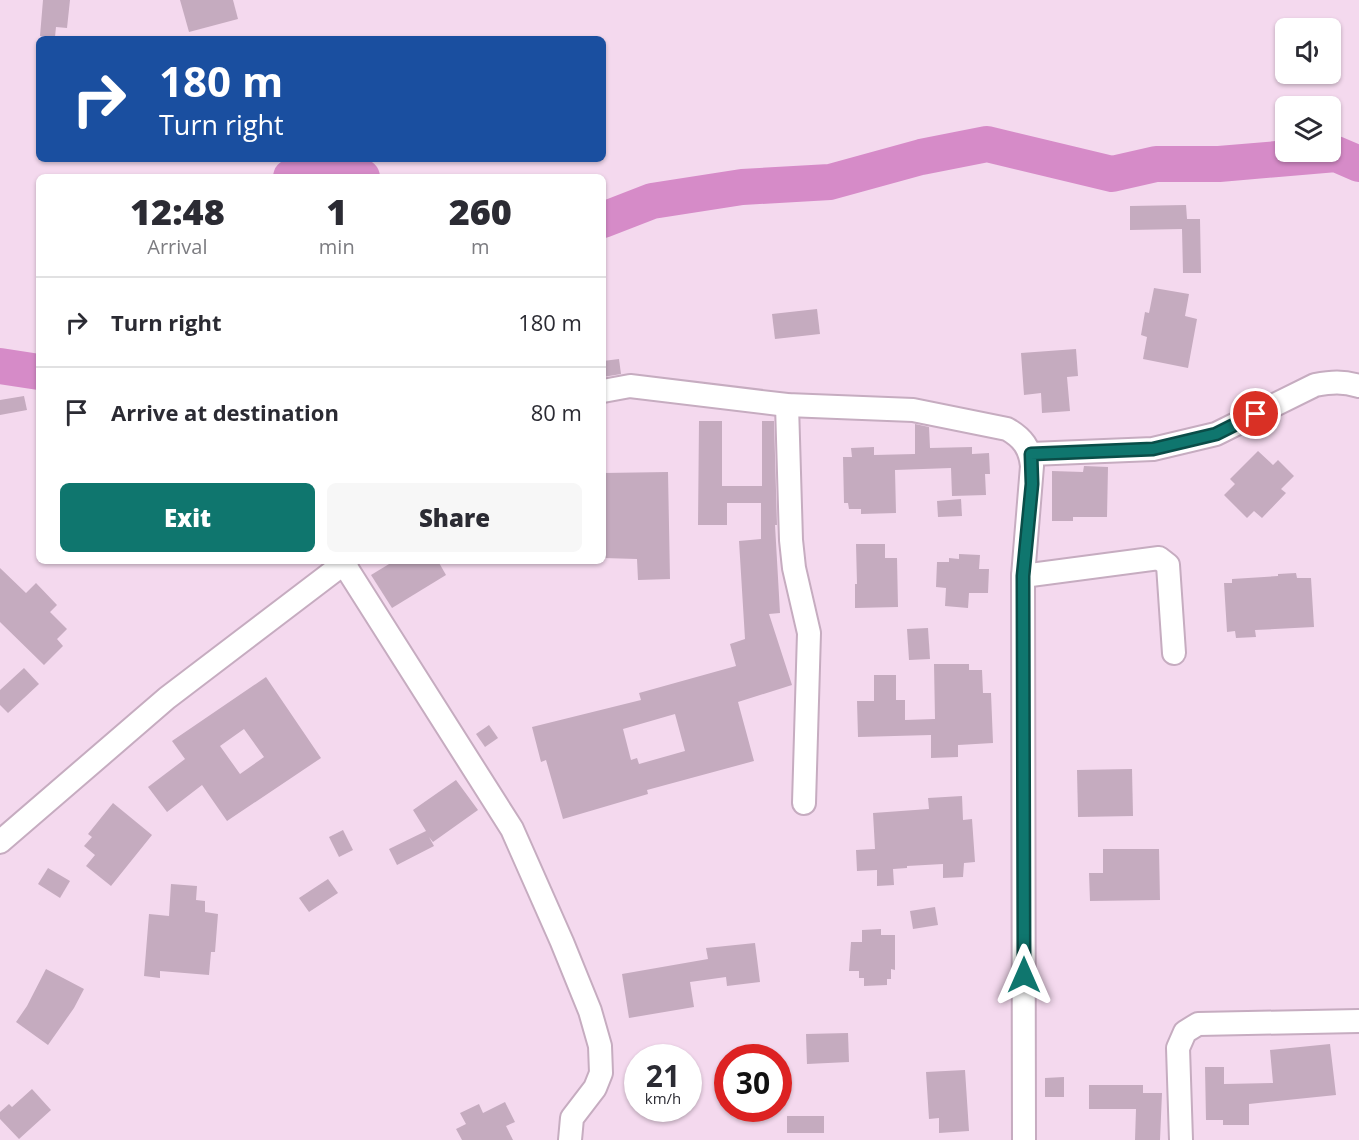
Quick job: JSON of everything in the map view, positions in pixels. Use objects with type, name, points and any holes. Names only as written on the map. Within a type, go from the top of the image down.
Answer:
[{"type":"street","points":[[1031,454],[1153,449],[1216,434],[1316,385],[1331,381],[1347,382],[1359,386]]},
{"type":"street","points":[[606,390],[630,386],[787,405],[914,410],[1007,429],[1018,435],[1031,454],[1032,484],[1023,576],[1024,1140]]},
{"type":"street","points":[[787,405],[791,540],[794,568],[809,633],[804,803]]},
{"type":"street","points":[[1023,576],[1160,558],[1168,565],[1174,653]]},
{"type":"street","points":[[0,842],[167,698],[343,564]]},
{"type":"street","points":[[347,564],[512,829],[586,1001],[600,1046],[600,1073],[595,1088],[572,1118],[570,1140]]},
{"type":"street","points":[[1181,1140],[1178,1048],[1185,1032],[1198,1024],[1359,1021]]},
{"type":"building","points":[[43,0],[70,0],[67,28],[56,27],[55,36],[40,36]]},
{"type":"building","points":[[180,0],[233,0],[238,19],[189,32]]},
{"type":"building","points":[[1186,205],[1187,219],[1200,219],[1201,273],[1183,273],[1182,229],[1130,230],[1130,206]]},
{"type":"building","points":[[1154,288],[1189,294],[1185,316],[1197,319],[1188,368],[1143,359],[1147,337],[1141,335],[1145,312],[1149,313]]},
{"type":"building","points":[[817,309],[820,334],[775,339],[772,314]]},
{"type":"building","points":[[1076,349],[1078,376],[1067,377],[1070,411],[1042,413],[1041,393],[1024,395],[1021,353]]},
{"type":"building","points":[[619,359],[621,374],[606,376],[606,361]]},
{"type":"building","points":[[24,396],[27,410],[0,415],[0,400]]},
{"type":"building","points":[[699,421],[722,421],[722,486],[762,486],[762,421],[774,421],[777,525],[775,525],[780,613],[769,614],[792,685],[738,702],[754,761],[647,790],[648,794],[563,819],[546,760],[541,762],[532,727],[641,700],[639,693],[736,666],[730,644],[745,639],[739,541],[761,539],[761,503],[727,503],[727,525],[698,525]],"holes":[[[675,714],[685,751],[639,764],[637,758],[631,760],[623,729]]]},
{"type":"building","points":[[915,424],[929,427],[930,448],[972,447],[972,454],[989,453],[990,474],[985,474],[986,495],[952,496],[951,468],[895,470],[896,513],[861,514],[861,509],[849,509],[848,503],[844,503],[843,457],[852,457],[851,448],[874,447],[874,455],[915,454]]},
{"type":"building","points":[[1258,451],[1273,465],[1278,460],[1294,476],[1281,489],[1286,493],[1262,518],[1254,511],[1247,518],[1224,495],[1235,484],[1230,479]]},
{"type":"building","points":[[1084,466],[1108,467],[1107,517],[1073,517],[1073,521],[1052,521],[1052,471],[1083,472]]},
{"type":"building","points":[[668,472],[670,579],[638,580],[637,559],[606,558],[606,473]]},
{"type":"building","points":[[961,499],[962,516],[938,517],[937,501]]},
{"type":"building","points":[[856,544],[885,544],[885,558],[897,558],[898,607],[855,608]]},
{"type":"building","points":[[959,554],[980,555],[979,569],[989,569],[988,593],[969,593],[968,608],[945,606],[946,588],[936,587],[937,562],[949,562],[949,558],[959,559]]},
{"type":"building","points":[[389,564],[440,564],[446,575],[392,608],[371,575]]},
{"type":"building","points":[[0,568],[26,593],[36,583],[57,605],[50,612],[67,629],[57,639],[63,646],[44,665],[0,622]]},
{"type":"building","points":[[1296,573],[1297,578],[1311,578],[1314,627],[1255,630],[1256,637],[1236,638],[1235,631],[1227,632],[1224,583],[1232,583],[1232,579]]},
{"type":"building","points":[[928,628],[930,659],[909,660],[907,629]]},
{"type":"building","points":[[934,664],[969,664],[969,670],[982,670],[983,693],[991,693],[993,743],[958,745],[958,757],[931,758],[931,735],[858,737],[857,701],[874,701],[874,675],[896,675],[896,700],[905,700],[905,720],[935,719]]},
{"type":"building","points":[[24,668],[39,684],[8,713],[0,705],[0,690]]},
{"type":"building","points":[[266,677],[321,758],[227,821],[202,785],[167,812],[148,787],[185,759],[172,741]],"holes":[[[244,729],[264,757],[240,774],[220,746]]]},
{"type":"building","points":[[489,725],[498,738],[485,747],[476,734]]},
{"type":"building","points":[[1132,769],[1133,816],[1078,817],[1077,770]]},
{"type":"building","points":[[456,780],[478,810],[433,842],[429,837],[434,846],[397,865],[389,849],[426,831],[413,810]]},
{"type":"building","points":[[962,796],[963,820],[972,819],[975,862],[964,863],[963,877],[943,878],[943,864],[907,866],[907,868],[893,869],[894,885],[877,886],[877,870],[857,871],[856,850],[875,849],[873,813],[929,809],[928,798]]},
{"type":"building","points":[[113,803],[152,835],[111,886],[86,866],[95,855],[84,846],[92,837],[88,834]]},
{"type":"building","points":[[343,830],[353,850],[339,857],[329,837]]},
{"type":"building","points":[[1103,849],[1159,849],[1160,900],[1090,901],[1089,873],[1103,873]]},
{"type":"building","points":[[48,868],[70,881],[60,898],[38,884]]},
{"type":"building","points":[[328,879],[338,893],[309,912],[299,898]]},
{"type":"building","points":[[171,884],[197,886],[196,900],[205,901],[205,912],[218,914],[215,952],[211,952],[209,975],[160,971],[160,978],[144,976],[149,914],[169,916]]},
{"type":"building","points":[[935,907],[938,925],[913,929],[910,911]]},
{"type":"building","points":[[881,929],[881,935],[895,935],[895,970],[891,969],[891,979],[887,979],[887,985],[864,986],[864,978],[859,978],[859,971],[849,971],[851,942],[862,942],[862,930]]},
{"type":"building","points":[[755,943],[760,982],[727,986],[726,977],[690,982],[694,1007],[629,1018],[622,974],[708,959],[706,948]]},
{"type":"building","points":[[46,969],[84,989],[74,1008],[48,1045],[16,1022]]},
{"type":"building","points":[[848,1033],[849,1062],[807,1064],[806,1034]]},
{"type":"building","points":[[1330,1044],[1336,1095],[1249,1104],[1249,1125],[1223,1125],[1223,1120],[1206,1120],[1205,1067],[1224,1067],[1224,1084],[1273,1083],[1270,1050]]},
{"type":"building","points":[[965,1070],[969,1131],[939,1133],[939,1118],[929,1119],[926,1072]]},
{"type":"building","points":[[1064,1077],[1064,1097],[1045,1097],[1045,1078]]},
{"type":"building","points":[[1089,1085],[1143,1085],[1143,1093],[1162,1093],[1160,1140],[1135,1140],[1136,1109],[1089,1109]]},
{"type":"building","points":[[32,1089],[51,1110],[19,1139],[0,1119],[0,1112],[9,1104],[12,1107]]},
{"type":"building","points":[[505,1102],[515,1122],[506,1126],[513,1140],[462,1140],[456,1129],[466,1124],[460,1113],[479,1104],[483,1113]]},
{"type":"building","points":[[792,1116],[824,1116],[824,1133],[787,1133],[787,1122],[792,1122]]},
{"type":"waterway","points":[[606,219],[652,201],[742,187],[830,182],[921,157],[987,144],[1112,174],[1156,164],[1219,164],[1336,154],[1359,164]]},
{"type":"waterway","points":[[297,174],[323,162]]},
{"type":"waterway","points":[[323,162],[354,174]]},
{"type":"waterway","points":[[0,366],[36,372]]},
{"type":"route","points":[[1024,975],[1023,576],[1032,484],[1031,454],[1153,449],[1216,434],[1256,414]]}]
